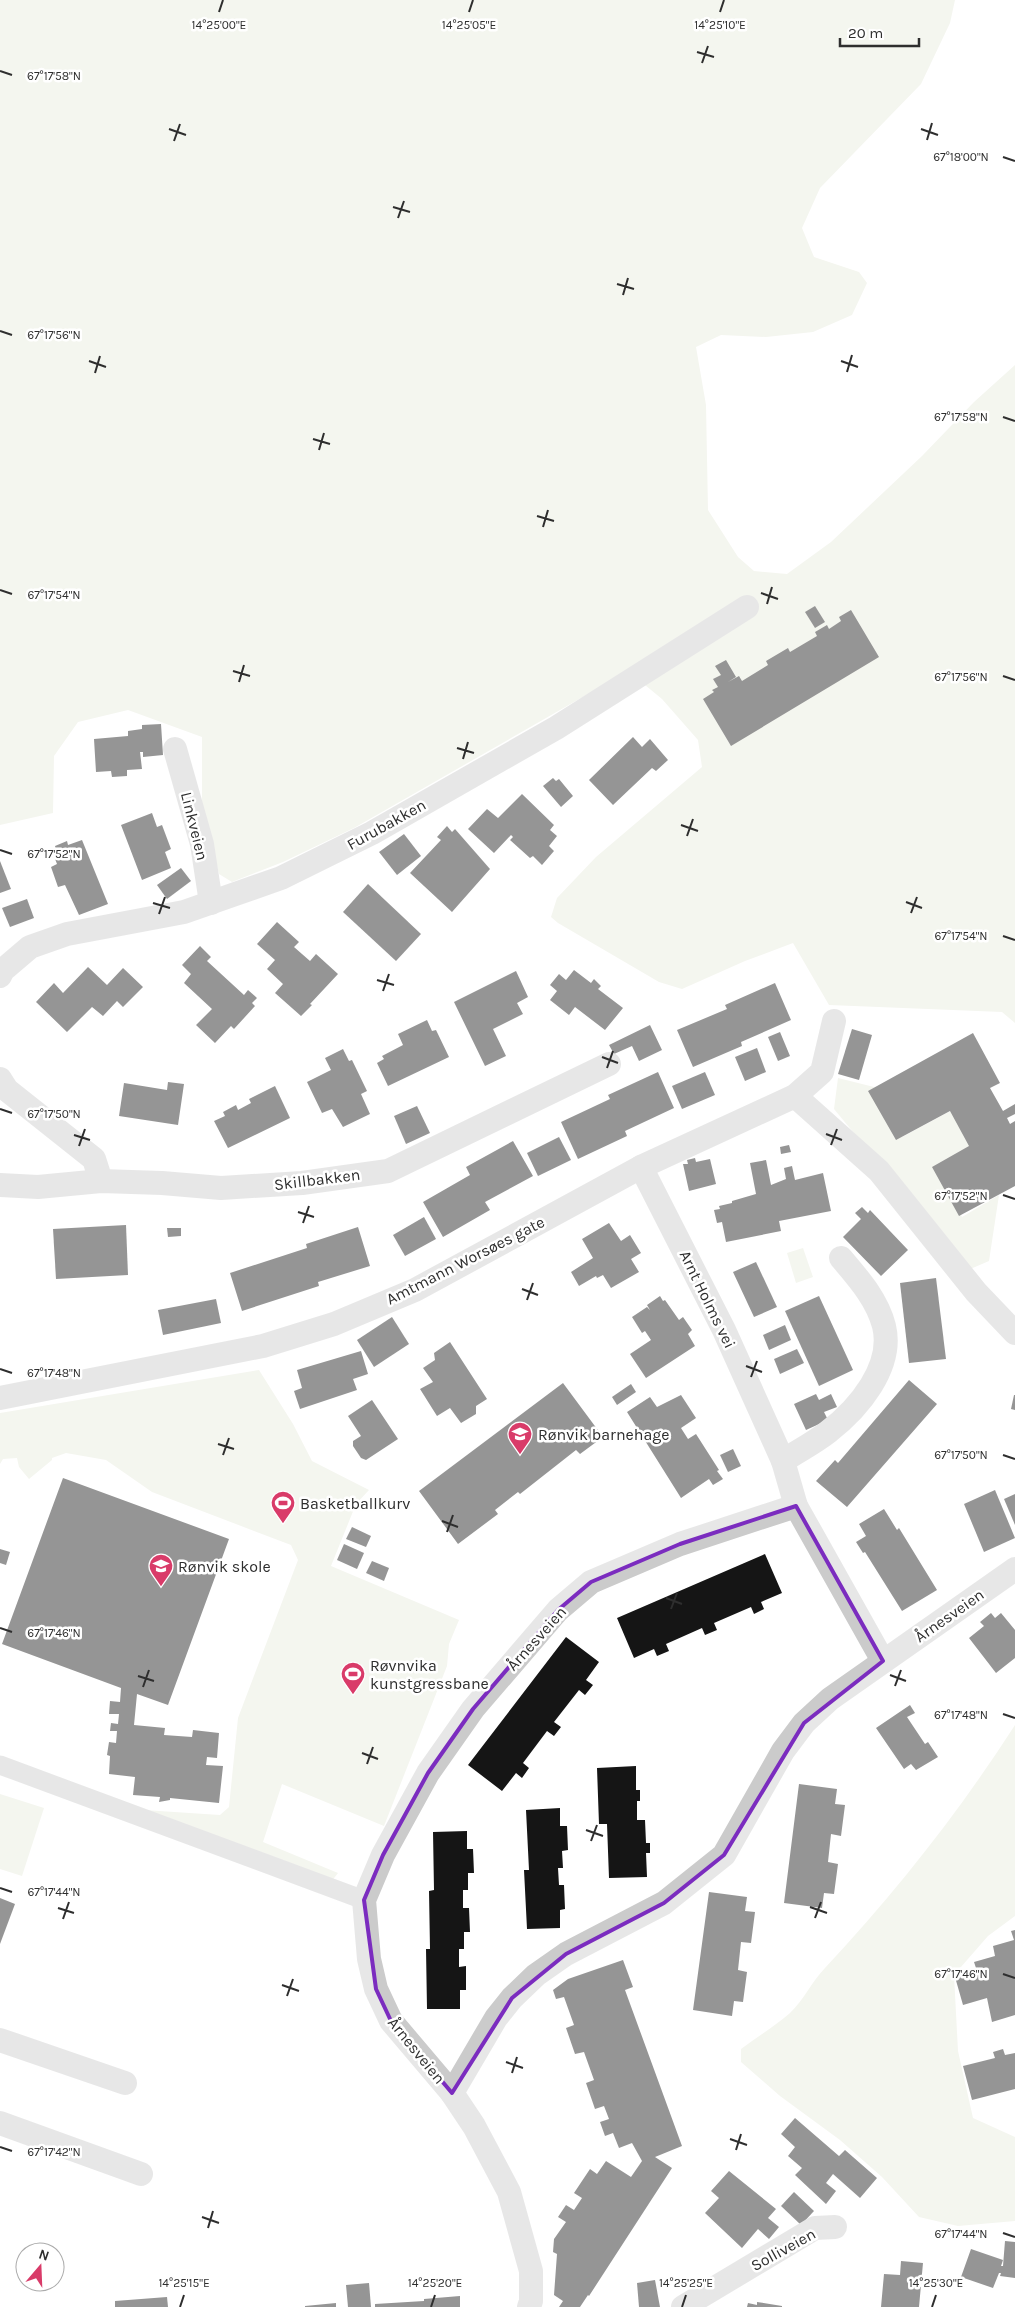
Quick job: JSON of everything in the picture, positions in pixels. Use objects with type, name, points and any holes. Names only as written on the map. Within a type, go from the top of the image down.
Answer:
[{"type":"street","name":"Furubakken","points":[[0,976],[3,970],[30,947],[67,934],[184,912],[281,878],[372,833],[556,728],[747,607]]},
{"type":"street","name":"Linkveien","points":[[175,749],[202,844],[211,903]]},
{"type":"street","name":"Amtmann Worsøes gate","points":[[0,1398],[263,1346],[334,1324],[415,1290],[641,1167],[795,1096],[822,1072],[834,1020]]},
{"type":"street","name":"Skillbakken","points":[[0,1185],[38,1186],[101,1182],[162,1183],[221,1188],[302,1183],[388,1171],[609,1064]]},
{"type":"street","points":[[0,1079],[7,1090],[94,1158],[101,1182]]},
{"type":"street","points":[[795,1096],[879,1171],[976,1292],[1015,1333]]},
{"type":"street","name":"Arnt Holms vei","points":[[641,1167],[724,1330],[783,1461],[796,1506]]},
{"type":"street","points":[[783,1461],[828,1432],[862,1400],[879,1369],[885,1349],[884,1327],[876,1306],[841,1258]]},
{"type":"street","points":[[796,1506],[883,1661]]},
{"type":"street","name":"Årnesveien","points":[[529,2307],[531,2301],[531,2271],[509,2192],[474,2126],[452,2093],[391,2021],[376,1989],[369,1959],[364,1900],[383,1855],[428,1774],[474,1709],[558,1610],[591,1582],[680,1544],[796,1506]]},
{"type":"street","name":"Årnesveien","points":[[452,2093],[496,2018],[512,1998],[536,1975],[566,1954],[664,1903],[724,1855],[774,1765],[804,1722],[830,1699],[1015,1569]]},
{"type":"street","points":[[0,1765],[364,1900]]},
{"type":"street","points":[[0,2040],[124,2083]]},
{"type":"street","points":[[0,2123],[141,2174]]},
{"type":"street","name":"Solliveien","points":[[682,2307],[815,2228],[834,2227]]},
{"type":"highlighted area","points":[[796,1506],[883,1661],[804,1723],[724,1855],[664,1903],[566,1954],[512,1998],[452,2093],[391,2021],[376,1989],[364,1900],[383,1855],[428,1773],[473,1709],[558,1610],[591,1582],[680,1544]]},
{"type":"shaded area","points":[[0,0],[955,0],[950,23],[921,84],[820,188],[802,228],[814,257],[859,272],[867,283],[852,315],[813,332],[766,337],[721,335],[696,347],[706,405],[708,510],[738,557],[754,571],[787,574],[831,542],[922,456],[974,402],[1015,365],[1015,1023],[1002,1012],[829,1005],[793,943],[745,961],[682,989],[659,982],[558,923],[551,917],[557,898],[596,857],[702,767],[698,740],[662,699],[645,685],[588,694],[354,828],[283,862],[232,882],[219,874],[202,805],[202,737],[128,710],[78,722],[54,756],[53,813],[0,825]]},
{"type":"shaded area","points":[[838,1078],[874,1087],[902,1137],[958,1107],[978,1144],[936,1167],[962,1217],[999,1195],[989,1261],[968,1270],[834,1109]]},
{"type":"shaded area","points":[[803,1248],[813,1277],[796,1283],[787,1253]]},
{"type":"shaded area","points":[[259,1370],[293,1424],[312,1461],[369,1490],[356,1504],[331,1566],[459,1620],[449,1644],[447,1666],[384,1826],[282,1784],[263,1842],[338,1873],[331,1882],[144,1810],[220,1815],[229,1807],[238,1718],[298,1560],[291,1545],[152,1492],[106,1460],[66,1453],[52,1458],[29,1479],[19,1467],[17,1458],[3,1459],[0,1464],[0,1413]]},
{"type":"shaded area","points":[[1015,1725],[1015,1916],[988,1936],[954,1975],[958,2051],[973,2118],[1015,2137],[1015,2221],[958,2226],[919,2217],[882,2177],[840,2140],[780,2096],[741,2062],[741,2049],[795,2008],[820,1973],[877,1910],[926,1851],[972,1789]]},
{"type":"shaded area","points":[[0,1794],[44,1808],[22,1876],[0,1869]]},
{"type":"building","points":[[815,606],[825,622],[815,628],[805,612]]},
{"type":"building","points":[[851,610],[879,657],[731,746],[703,699],[718,687],[713,679],[721,675],[715,666],[726,660],[736,677],[728,682],[739,676],[742,681],[768,665],[766,661],[788,648],[790,652],[817,636],[815,632],[827,625],[829,629],[841,621],[839,617]]},
{"type":"building","points":[[161,724],[163,755],[143,757],[143,752],[140,752],[142,769],[127,770],[127,776],[112,777],[111,771],[96,772],[94,739],[128,736],[128,731],[142,729],[142,725]]},
{"type":"building","points":[[633,737],[642,747],[650,739],[668,760],[656,771],[652,768],[613,805],[589,780]]},
{"type":"building","points":[[553,778],[556,781],[559,779],[573,796],[561,807],[543,786]]},
{"type":"building","points":[[522,794],[554,825],[550,830],[557,836],[549,846],[554,851],[542,865],[533,856],[530,858],[510,840],[513,837],[511,835],[494,853],[468,829],[487,809],[498,818]]},
{"type":"building","points":[[152,813],[157,827],[162,825],[171,849],[165,852],[171,868],[142,880],[121,825]]},
{"type":"building","points":[[447,826],[452,832],[455,829],[490,869],[452,912],[410,873],[441,840],[437,837]]},
{"type":"building","points":[[404,834],[421,856],[397,875],[379,852]]},
{"type":"building","points":[[82,840],[108,904],[79,915],[65,885],[58,887],[51,867],[57,864],[52,851],[56,850],[55,846],[67,841],[68,845]]},
{"type":"building","points":[[0,861],[11,889],[0,893]]},
{"type":"building","points":[[181,868],[191,881],[167,899],[157,885]]},
{"type":"building","points":[[368,884],[421,934],[396,961],[343,912]]},
{"type":"building","points":[[27,899],[34,918],[10,927],[2,908]]},
{"type":"building","points":[[277,922],[299,942],[294,947],[310,961],[316,954],[338,974],[301,1016],[275,993],[283,984],[267,969],[275,960],[257,944]]},
{"type":"building","points":[[200,946],[211,957],[207,961],[244,995],[248,990],[257,998],[252,1003],[255,1006],[234,1029],[231,1026],[215,1043],[196,1025],[212,1009],[184,983],[191,974],[182,965]]},
{"type":"building","points":[[88,967],[107,985],[123,968],[143,987],[123,1007],[117,1001],[103,1016],[92,1007],[67,1032],[36,1002],[54,983],[63,993]]},
{"type":"building","points":[[574,970],[591,983],[594,979],[601,986],[598,989],[623,1008],[605,1030],[575,1007],[569,1015],[550,1000],[557,991],[550,985],[559,974],[566,980]]},
{"type":"building","points":[[516,971],[528,997],[517,1003],[523,1014],[493,1029],[506,1056],[485,1066],[454,1002]]},
{"type":"building","points":[[775,983],[791,1020],[741,1042],[742,1046],[693,1067],[677,1030],[727,1009],[725,1005]]},
{"type":"building","points":[[427,1020],[432,1031],[436,1030],[449,1057],[388,1086],[377,1063],[384,1059],[382,1056],[403,1045],[398,1034]]},
{"type":"building","points":[[650,1025],[662,1050],[639,1061],[632,1046],[614,1054],[609,1045]]},
{"type":"building","points":[[852,1029],[872,1035],[859,1080],[838,1074]]},
{"type":"building","points":[[780,1032],[790,1056],[778,1061],[768,1037]]},
{"type":"building","points":[[973,1033],[1000,1083],[990,1088],[1003,1111],[1015,1104],[1015,1114],[1007,1118],[1010,1124],[1015,1121],[1015,1186],[959,1216],[932,1167],[969,1146],[950,1111],[896,1140],[868,1091]]},
{"type":"building","points":[[757,1048],[766,1072],[745,1081],[735,1057]]},
{"type":"building","points":[[343,1049],[349,1061],[352,1060],[367,1091],[361,1094],[370,1114],[343,1127],[332,1109],[322,1113],[307,1082],[331,1070],[325,1058]]},
{"type":"building","points":[[658,1072],[674,1108],[625,1131],[627,1136],[578,1159],[561,1122],[610,1099],[608,1095]]},
{"type":"building","points":[[705,1072],[715,1095],[682,1109],[672,1086]]},
{"type":"building","points":[[168,1082],[184,1084],[178,1125],[119,1116],[124,1083],[167,1090]]},
{"type":"building","points":[[275,1086],[290,1118],[228,1148],[214,1121],[225,1116],[223,1112],[236,1105],[238,1110],[251,1103],[249,1099]]},
{"type":"building","points":[[417,1106],[430,1133],[406,1144],[394,1116]]},
{"type":"building","points":[[559,1137],[571,1160],[538,1176],[527,1153]]},
{"type":"building","points":[[513,1141],[533,1176],[485,1202],[490,1210],[443,1237],[423,1202],[470,1175],[466,1167]]},
{"type":"building","points":[[789,1145],[791,1152],[781,1154],[780,1147]]},
{"type":"building","points":[[695,1158],[696,1162],[710,1159],[716,1184],[689,1191],[683,1164],[688,1164],[687,1160]]},
{"type":"building","points":[[766,1160],[771,1185],[786,1179],[784,1168],[792,1166],[795,1180],[823,1173],[831,1211],[779,1221],[781,1231],[726,1242],[722,1222],[717,1223],[714,1210],[720,1209],[719,1206],[732,1203],[732,1201],[756,1194],[750,1163]]},
{"type":"building","points":[[862,1207],[868,1213],[870,1210],[908,1250],[881,1276],[843,1237],[861,1219],[855,1213]]},
{"type":"building","points":[[424,1217],[436,1239],[405,1256],[393,1235]]},
{"type":"building","points":[[609,1223],[621,1241],[630,1235],[641,1253],[631,1259],[639,1272],[611,1288],[603,1275],[597,1278],[596,1276],[579,1286],[571,1272],[593,1258],[582,1239]]},
{"type":"building","points":[[126,1225],[128,1275],[56,1279],[53,1229]]},
{"type":"building","points":[[358,1227],[370,1266],[318,1282],[319,1286],[242,1311],[230,1273],[307,1248],[306,1244]]},
{"type":"building","points":[[167,1228],[181,1228],[181,1236],[168,1237]]},
{"type":"building","points":[[756,1262],[777,1307],[754,1317],[733,1272]]},
{"type":"building","points":[[936,1278],[946,1359],[909,1363],[900,1283]]},
{"type":"building","points":[[660,1296],[679,1320],[683,1317],[692,1330],[688,1334],[695,1346],[646,1378],[630,1354],[651,1340],[645,1331],[642,1333],[632,1317],[647,1307],[650,1310],[647,1305]]},
{"type":"building","points":[[819,1296],[853,1370],[819,1386],[785,1311]]},
{"type":"building","points":[[216,1299],[221,1323],[163,1335],[158,1310]]},
{"type":"building","points":[[392,1317],[409,1344],[374,1367],[357,1340]]},
{"type":"building","points":[[785,1325],[791,1340],[769,1350],[763,1335]]},
{"type":"building","points":[[450,1342],[487,1399],[476,1406],[476,1414],[461,1423],[450,1408],[437,1416],[420,1389],[433,1382],[423,1368],[435,1360],[434,1353]]},
{"type":"building","points":[[797,1349],[804,1363],[780,1374],[774,1359]]},
{"type":"building","points":[[361,1351],[368,1374],[353,1379],[357,1390],[300,1409],[294,1391],[302,1388],[297,1370]]},
{"type":"building","points":[[909,1380],[937,1404],[847,1507],[816,1481],[835,1460],[838,1463]]},
{"type":"building","points":[[563,1383],[603,1437],[580,1454],[576,1450],[520,1494],[518,1492],[495,1510],[498,1514],[458,1544],[419,1491]]},
{"type":"building","points":[[631,1384],[636,1392],[617,1405],[612,1397]]},
{"type":"building","points":[[816,1394],[819,1400],[831,1394],[837,1407],[824,1412],[828,1420],[806,1430],[794,1404]]},
{"type":"building","points":[[681,1395],[696,1418],[681,1428],[688,1439],[696,1434],[723,1479],[713,1485],[709,1479],[681,1498],[627,1412],[650,1397],[657,1407]]},
{"type":"building","points":[[1015,1395],[1015,1410],[1011,1409]]},
{"type":"building","points":[[372,1400],[398,1439],[366,1460],[361,1458],[353,1446],[353,1441],[361,1436],[348,1416]]},
{"type":"building","points":[[733,1449],[741,1466],[728,1472],[720,1455]]},
{"type":"building","points":[[63,1478],[229,1539],[168,1705],[137,1694],[134,1725],[165,1728],[164,1735],[192,1737],[193,1730],[219,1733],[217,1758],[207,1757],[206,1765],[223,1766],[219,1803],[170,1798],[170,1800],[159,1802],[160,1797],[133,1795],[135,1777],[109,1774],[110,1756],[107,1755],[109,1742],[116,1743],[117,1731],[110,1731],[111,1723],[118,1724],[119,1714],[109,1714],[110,1701],[120,1702],[121,1688],[2,1644]]},
{"type":"building","points":[[995,1490],[1015,1538],[984,1552],[964,1504]]},
{"type":"building","points":[[1015,1494],[1015,1525],[1004,1499]]},
{"type":"building","points":[[884,1509],[897,1530],[899,1528],[937,1590],[902,1611],[865,1552],[863,1553],[856,1542],[866,1536],[859,1524]]},
{"type":"building","points":[[352,1527],[371,1536],[366,1547],[346,1539]]},
{"type":"building","points":[[344,1544],[364,1553],[357,1569],[337,1560]]},
{"type":"building","points":[[0,1549],[10,1552],[6,1565],[0,1563]]},
{"type":"building","points":[[765,1554],[782,1593],[761,1602],[764,1609],[754,1614],[751,1607],[714,1623],[717,1630],[705,1635],[702,1628],[666,1644],[669,1651],[657,1656],[654,1649],[634,1658],[617,1618]]},
{"type":"building","points":[[372,1561],[389,1568],[384,1581],[366,1573]]},
{"type":"building","points":[[991,1613],[995,1618],[1001,1613],[1015,1630],[1015,1658],[996,1673],[969,1638],[984,1626],[980,1622]]},
{"type":"building","points":[[566,1637],[599,1662],[586,1680],[593,1685],[585,1695],[579,1690],[554,1722],[561,1727],[554,1736],[547,1731],[523,1763],[529,1768],[522,1778],[516,1773],[502,1791],[468,1765]]},
{"type":"building","points":[[910,1705],[915,1713],[907,1717],[925,1744],[928,1742],[938,1757],[916,1770],[911,1764],[904,1769],[876,1728]]},
{"type":"building","points":[[636,1766],[636,1790],[640,1790],[640,1801],[637,1801],[637,1820],[645,1820],[646,1843],[650,1843],[650,1853],[646,1853],[647,1877],[609,1878],[607,1824],[599,1824],[597,1768]]},
{"type":"building","points":[[799,1784],[837,1789],[835,1804],[845,1805],[841,1836],[831,1834],[828,1862],[838,1864],[834,1894],[824,1893],[822,1908],[784,1903]]},
{"type":"building","points":[[560,1808],[560,1826],[567,1826],[568,1850],[562,1851],[563,1868],[558,1868],[559,1885],[564,1885],[565,1909],[560,1910],[560,1928],[527,1929],[524,1870],[529,1870],[526,1810]]},
{"type":"building","points":[[467,1831],[467,1849],[473,1849],[474,1873],[468,1873],[468,1890],[463,1890],[463,1908],[469,1908],[470,1932],[464,1932],[464,1949],[459,1949],[459,1967],[466,1966],[466,1990],[460,1990],[460,2009],[427,2009],[426,1949],[430,1949],[429,1891],[434,1890],[433,1832]]},
{"type":"building","points":[[709,1892],[747,1897],[745,1911],[755,1912],[751,1943],[741,1942],[738,1970],[747,1972],[743,2002],[734,2001],[732,2016],[693,2010]]},
{"type":"building","points":[[0,1898],[15,1904],[0,1944]]},
{"type":"building","points":[[1015,1930],[1015,2015],[992,2022],[987,1998],[963,2005],[955,1977],[977,1971],[974,1962],[995,1956],[993,1946],[1014,1940],[1011,1931]]},
{"type":"building","points":[[623,1960],[633,1987],[625,1990],[682,2146],[655,2157],[672,2168],[589,2296],[580,2307],[559,2307],[563,2301],[554,2295],[557,2254],[553,2252],[554,2239],[566,2222],[558,2217],[566,2205],[574,2210],[582,2198],[574,2193],[590,2169],[597,2174],[606,2161],[631,2177],[642,2161],[632,2143],[619,2148],[613,2133],[605,2136],[600,2122],[609,2119],[604,2106],[595,2109],[586,2083],[594,2080],[584,2052],[575,2054],[566,2028],[574,2025],[564,1997],[556,1999],[553,1990],[568,1979]]},
{"type":"building","points":[[1003,2049],[1005,2055],[1015,2053],[1015,2089],[972,2100],[963,2066],[995,2058],[993,2052]]},
{"type":"building","points":[[795,2118],[839,2156],[845,2150],[877,2178],[860,2198],[833,2174],[826,2183],[836,2191],[826,2204],[795,2175],[802,2168],[788,2156],[795,2147],[781,2134]]},
{"type":"building","points":[[729,2171],[776,2209],[768,2218],[779,2227],[769,2239],[758,2229],[742,2248],[705,2213],[719,2198],[711,2191]]},
{"type":"building","points":[[794,2192],[814,2211],[801,2225],[781,2206]]},
{"type":"building","points":[[1005,2241],[1015,2242],[1015,2278],[1000,2276],[1001,2273],[999,2273],[993,2288],[961,2277],[971,2249],[1003,2260],[1001,2266],[1003,2266]]},
{"type":"building","points":[[901,2261],[923,2263],[919,2307],[881,2307],[884,2274],[900,2275]]},
{"type":"building","points":[[655,2280],[660,2307],[639,2307],[637,2283]]},
{"type":"building","points":[[369,2283],[371,2307],[348,2307],[346,2285]]},
{"type":"building","points":[[460,2296],[460,2307],[375,2307],[375,2304],[424,2301],[424,2299]]},
{"type":"building","points":[[167,2297],[168,2307],[115,2307],[115,2301]]},
{"type":"building","points":[[757,2302],[782,2307],[747,2307],[748,2303],[757,2305]]},
{"type":"building","points":[[336,2303],[336,2307],[305,2307],[305,2306]]},
{"type":"place","name":"Rønvik barnehage","points":[[520,1455]]},
{"type":"place","name":"Basketballkurv","points":[[283,1524]]},
{"type":"place","name":"Rønvik skole","points":[[161,1587]]},
{"type":"place","name":"Røvnvika kunstgressbane","points":[[353,1695]]}]
